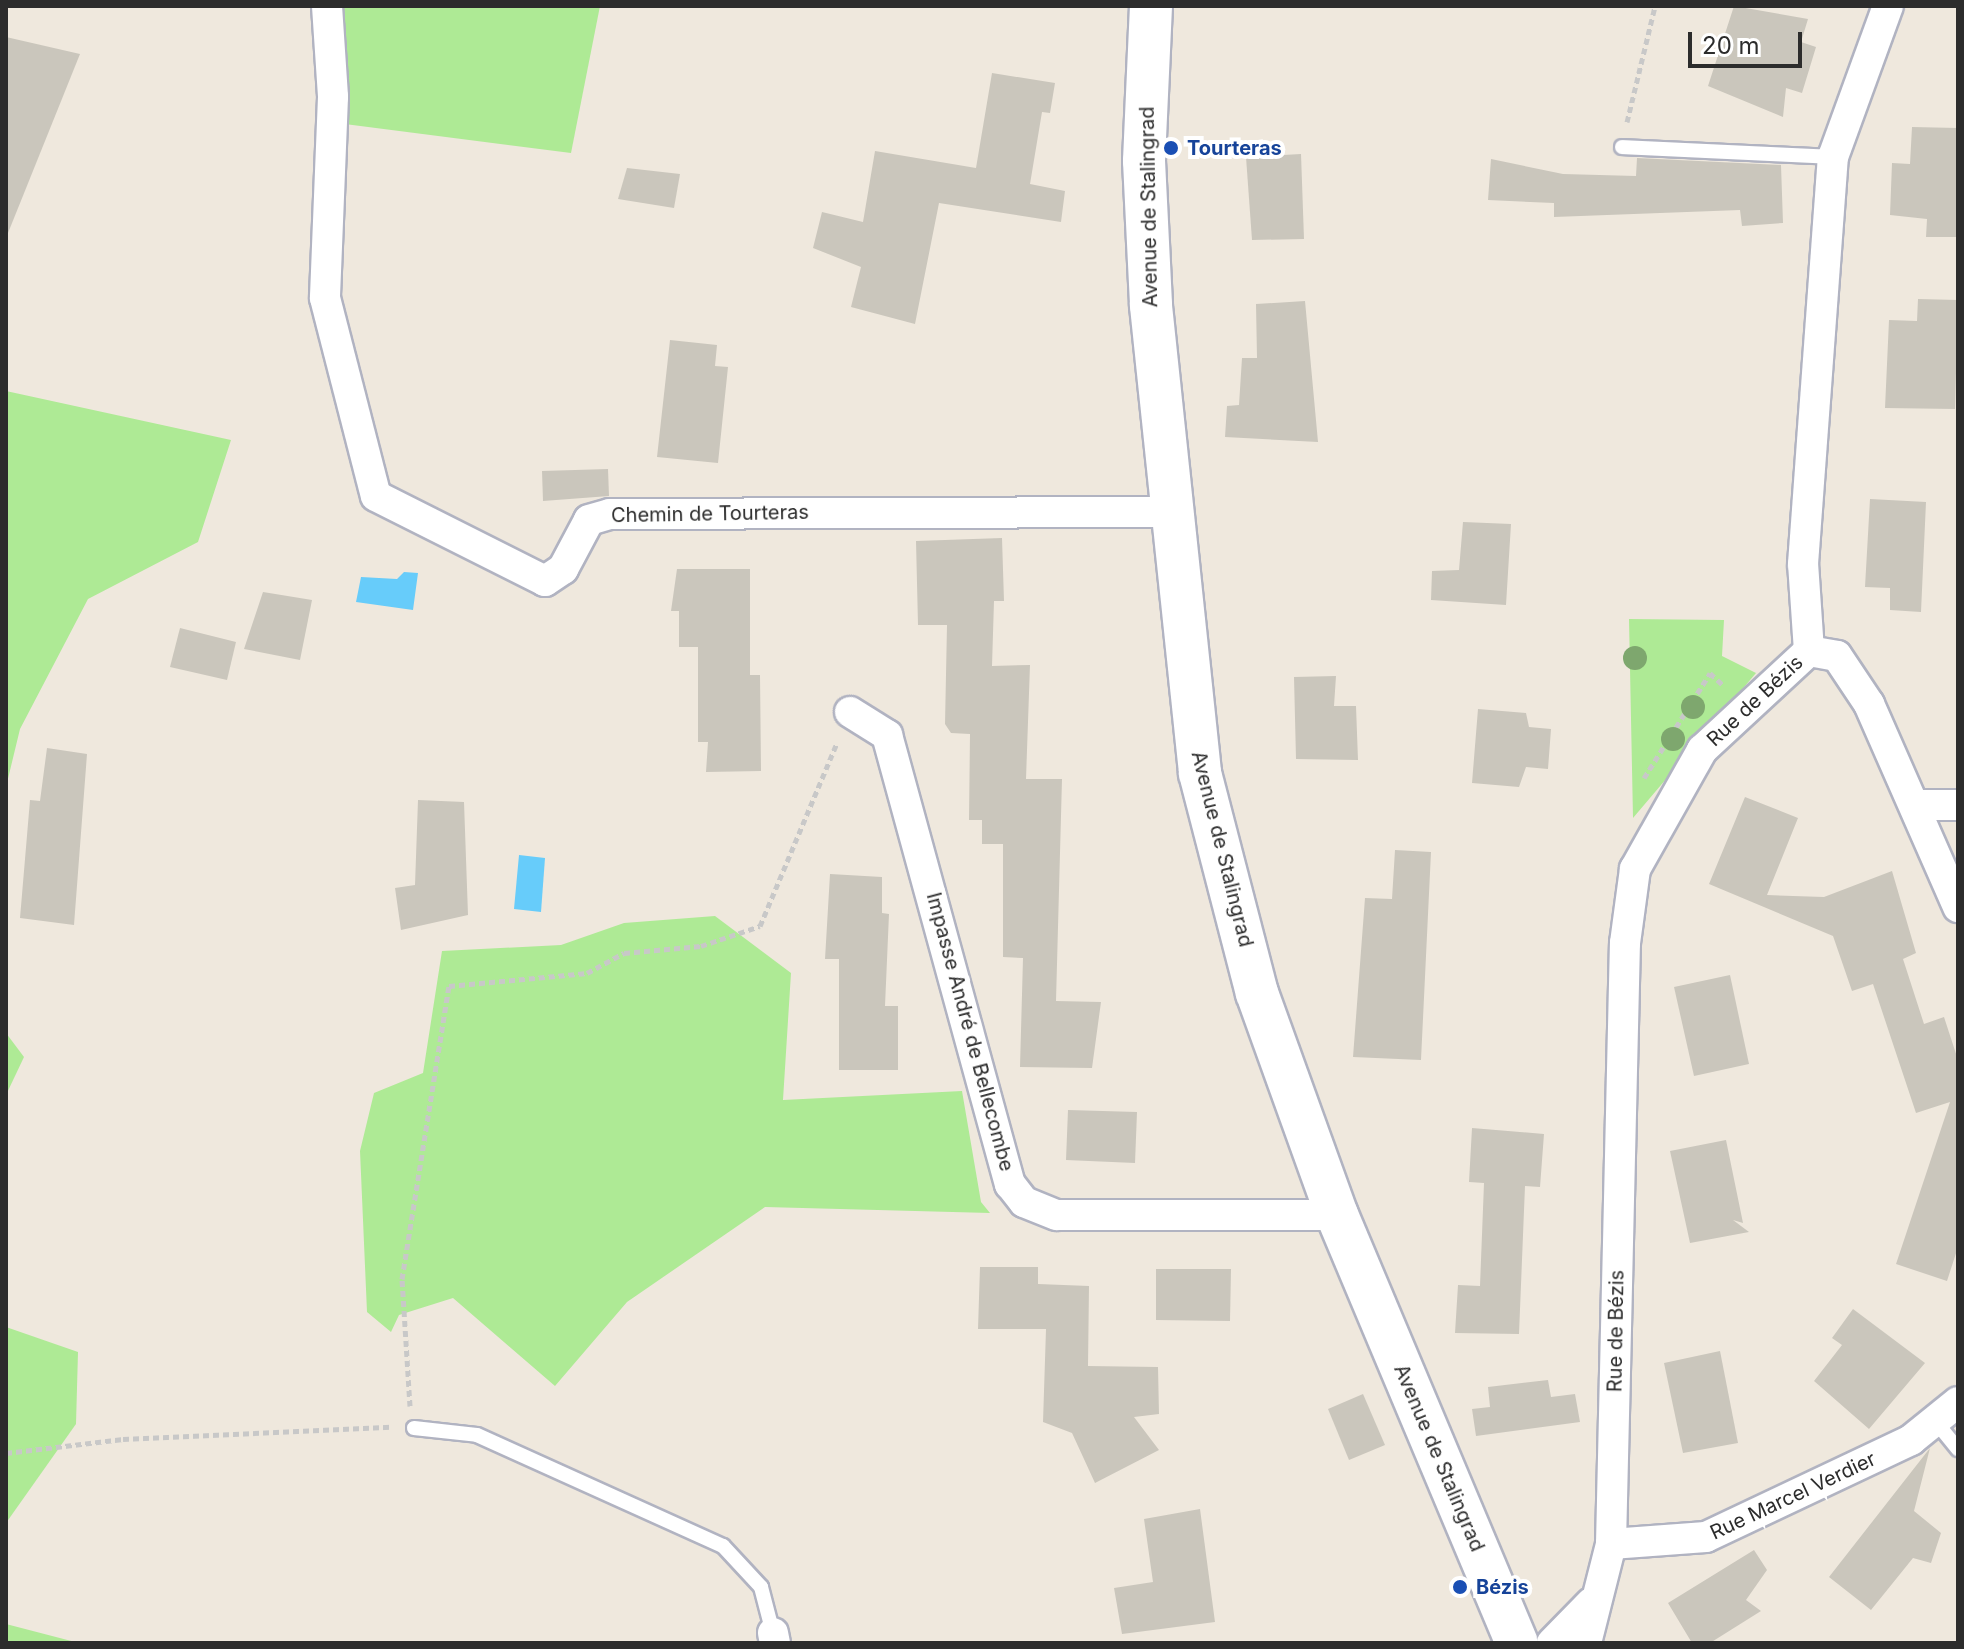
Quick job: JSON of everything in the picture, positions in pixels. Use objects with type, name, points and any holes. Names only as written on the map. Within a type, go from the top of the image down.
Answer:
[{"type":"main road","name":"Avenue de Stalingrad","points":[[1151,6],[1144,161],[1168,512],[1200,773],[1257,993],[1337,1215],[1517,1643]]},
{"type":"street","name":"Chemin de Tourteras","points":[[327,6],[333,83],[325,298],[376,496],[545,581],[563,569],[583,526],[610,514],[1168,512]]},
{"type":"street","name":"Rue de Bézis","points":[[1586,1643],[1611,1544],[1625,943],[1635,869],[1702,750],[1809,651],[1803,564],[1833,157],[1888,6]]},
{"type":"street","points":[[1809,651],[1837,656],[1918,805],[1958,907]]},
{"type":"street","name":"Impasse André de Bellecombe","points":[[850,712],[887,735],[1010,1184],[1024,1202],[1057,1215],[1337,1215]]},
{"type":"street","points":[[1918,805],[1958,805]]},
{"type":"street","name":"Rue Marcel Verdier","points":[[1611,1544],[1706,1537],[1794,1500],[1947,1412]]},
{"type":"street","points":[[1552,1643],[1576,1623],[1604,1581]]},
{"type":"lane","points":[[1622,147],[1833,157]]},
{"type":"lane","points":[[1947,1412],[1958,1449]]},
{"type":"lane","points":[[414,1428],[477,1435],[723,1546],[761,1587],[774,1638]]},
{"type":"path","points":[[1622,147],[1655,6]]},
{"type":"path","points":[[1662,741],[1710,673]]},
{"type":"path","points":[[6,1453],[332,1425],[414,1428],[402,1362],[401,1291],[449,986],[587,973],[624,953],[701,946],[760,926],[850,712]]},
{"type":"green space","points":[[339,6],[600,6],[571,153],[337,123]]},
{"type":"green space","points":[[6,391],[231,440],[198,542],[88,599],[20,729],[6,787]]},
{"type":"green space","points":[[1629,619],[1724,620],[1722,656],[1756,673],[1633,818]]},
{"type":"green space","points":[[715,916],[791,973],[783,1100],[962,1091],[981,1202],[990,1213],[765,1207],[627,1302],[555,1386],[453,1298],[399,1315],[391,1332],[367,1312],[360,1151],[374,1093],[423,1073],[442,951],[561,945],[624,923]]},
{"type":"green space","points":[[6,1033],[24,1057],[6,1095]]},
{"type":"green space","points":[[6,1327],[78,1352],[76,1424],[6,1523]]},
{"type":"green space","points":[[6,1624],[79,1643],[6,1643]]},
{"type":"water","points":[[404,572],[418,573],[413,610],[356,602],[361,577],[397,579]]},
{"type":"water","points":[[519,855],[545,858],[541,912],[514,909]]},
{"type":"building","points":[[1734,6],[1808,19],[1801,42],[1816,47],[1802,93],[1786,88],[1783,117],[1708,86]]},
{"type":"building","points":[[6,37],[80,54],[8,233],[6,233]]},
{"type":"building","points":[[992,73],[1055,83],[1050,113],[1042,112],[1030,184],[1065,191],[1061,222],[939,203],[915,324],[851,307],[861,267],[813,248],[822,212],[863,222],[875,151],[976,168]]},
{"type":"building","points":[[1912,127],[1958,128],[1958,237],[1926,237],[1927,219],[1890,215],[1892,163],[1910,164]]},
{"type":"building","points":[[1301,154],[1304,239],[1252,240],[1246,157]]},
{"type":"building","points":[[1637,158],[1781,165],[1783,223],[1742,226],[1740,210],[1554,217],[1554,203],[1488,200],[1491,159],[1563,174],[1636,176]]},
{"type":"building","points":[[627,168],[680,174],[674,208],[618,199]]},
{"type":"building","points":[[1918,299],[1958,300],[1955,409],[1885,408],[1889,320],[1917,321]]},
{"type":"building","points":[[1305,301],[1318,442],[1225,437],[1227,406],[1239,405],[1242,358],[1257,358],[1256,304]]},
{"type":"building","points":[[670,340],[717,345],[715,366],[728,367],[718,463],[657,457]]},
{"type":"building","points":[[608,469],[609,496],[543,501],[542,471]]},
{"type":"building","points":[[1870,499],[1926,502],[1921,612],[1890,610],[1890,588],[1865,587]]},
{"type":"building","points":[[1463,522],[1511,524],[1506,605],[1431,600],[1432,571],[1459,570]]},
{"type":"building","points":[[1002,538],[1004,601],[994,601],[992,666],[1030,665],[1026,779],[1062,779],[1056,1001],[1101,1002],[1092,1068],[1020,1067],[1023,958],[1003,957],[1003,844],[982,844],[982,820],[969,820],[970,734],[951,733],[945,724],[947,625],[918,625],[916,541]]},
{"type":"building","points":[[677,569],[750,569],[750,675],[760,675],[761,771],[706,772],[708,742],[698,742],[698,647],[679,647],[679,611],[671,611]]},
{"type":"building","points":[[263,592],[312,600],[300,660],[244,649]]},
{"type":"building","points":[[180,628],[236,642],[227,680],[170,667]]},
{"type":"building","points":[[1336,676],[1334,706],[1356,706],[1358,760],[1296,759],[1294,677]]},
{"type":"building","points":[[1478,709],[1526,713],[1529,727],[1551,729],[1548,769],[1526,767],[1519,787],[1472,783]]},
{"type":"building","points":[[47,748],[87,754],[74,925],[20,918],[30,800],[40,801]]},
{"type":"building","points":[[1745,797],[1798,818],[1767,895],[1824,897],[1892,871],[1916,953],[1903,959],[1924,1024],[1944,1017],[1958,1060],[1958,1247],[1947,1281],[1896,1264],[1950,1102],[1916,1113],[1873,984],[1852,991],[1833,936],[1709,884]]},
{"type":"building","points":[[418,800],[464,802],[468,915],[401,930],[395,888],[415,885]]},
{"type":"building","points":[[1395,850],[1431,852],[1421,1060],[1353,1057],[1365,898],[1392,899]]},
{"type":"building","points":[[830,874],[882,877],[882,913],[889,914],[885,1006],[898,1006],[898,1070],[839,1070],[839,959],[825,959]]},
{"type":"building","points":[[1730,975],[1749,1064],[1694,1076],[1674,987]]},
{"type":"building","points":[[1068,1110],[1137,1112],[1135,1163],[1066,1160]]},
{"type":"building","points":[[1472,1128],[1544,1134],[1540,1187],[1525,1186],[1519,1334],[1455,1333],[1458,1285],[1480,1286],[1484,1183],[1469,1182]]},
{"type":"building","points":[[1726,1140],[1743,1223],[1733,1220],[1749,1232],[1690,1243],[1670,1151]]},
{"type":"building","points":[[980,1267],[1038,1267],[1038,1284],[1089,1286],[1088,1366],[1158,1367],[1159,1414],[1134,1417],[1159,1450],[1095,1483],[1072,1433],[1043,1422],[1046,1329],[978,1329]]},
{"type":"building","points":[[1156,1269],[1231,1269],[1230,1321],[1156,1320]]},
{"type":"building","points":[[1853,1309],[1925,1363],[1869,1429],[1814,1381],[1842,1345],[1832,1338]]},
{"type":"building","points":[[1720,1351],[1738,1443],[1683,1453],[1664,1363]]},
{"type":"building","points":[[1548,1380],[1551,1397],[1575,1394],[1580,1422],[1476,1436],[1472,1409],[1490,1407],[1488,1387]]},
{"type":"building","points":[[1363,1394],[1385,1445],[1349,1460],[1328,1409]]},
{"type":"building","points":[[1930,1448],[1914,1511],[1941,1533],[1931,1563],[1913,1558],[1871,1610],[1829,1577]]},
{"type":"building","points":[[1200,1509],[1215,1622],[1122,1634],[1114,1588],[1153,1582],[1144,1519]]},
{"type":"building","points":[[1754,1550],[1767,1570],[1746,1600],[1761,1611],[1710,1643],[1692,1643],[1668,1603]]},
{"type":"place","name":"Tourteras","points":[[1171,148]]},
{"type":"place","name":"Bézis","points":[[1460,1587]]}]
